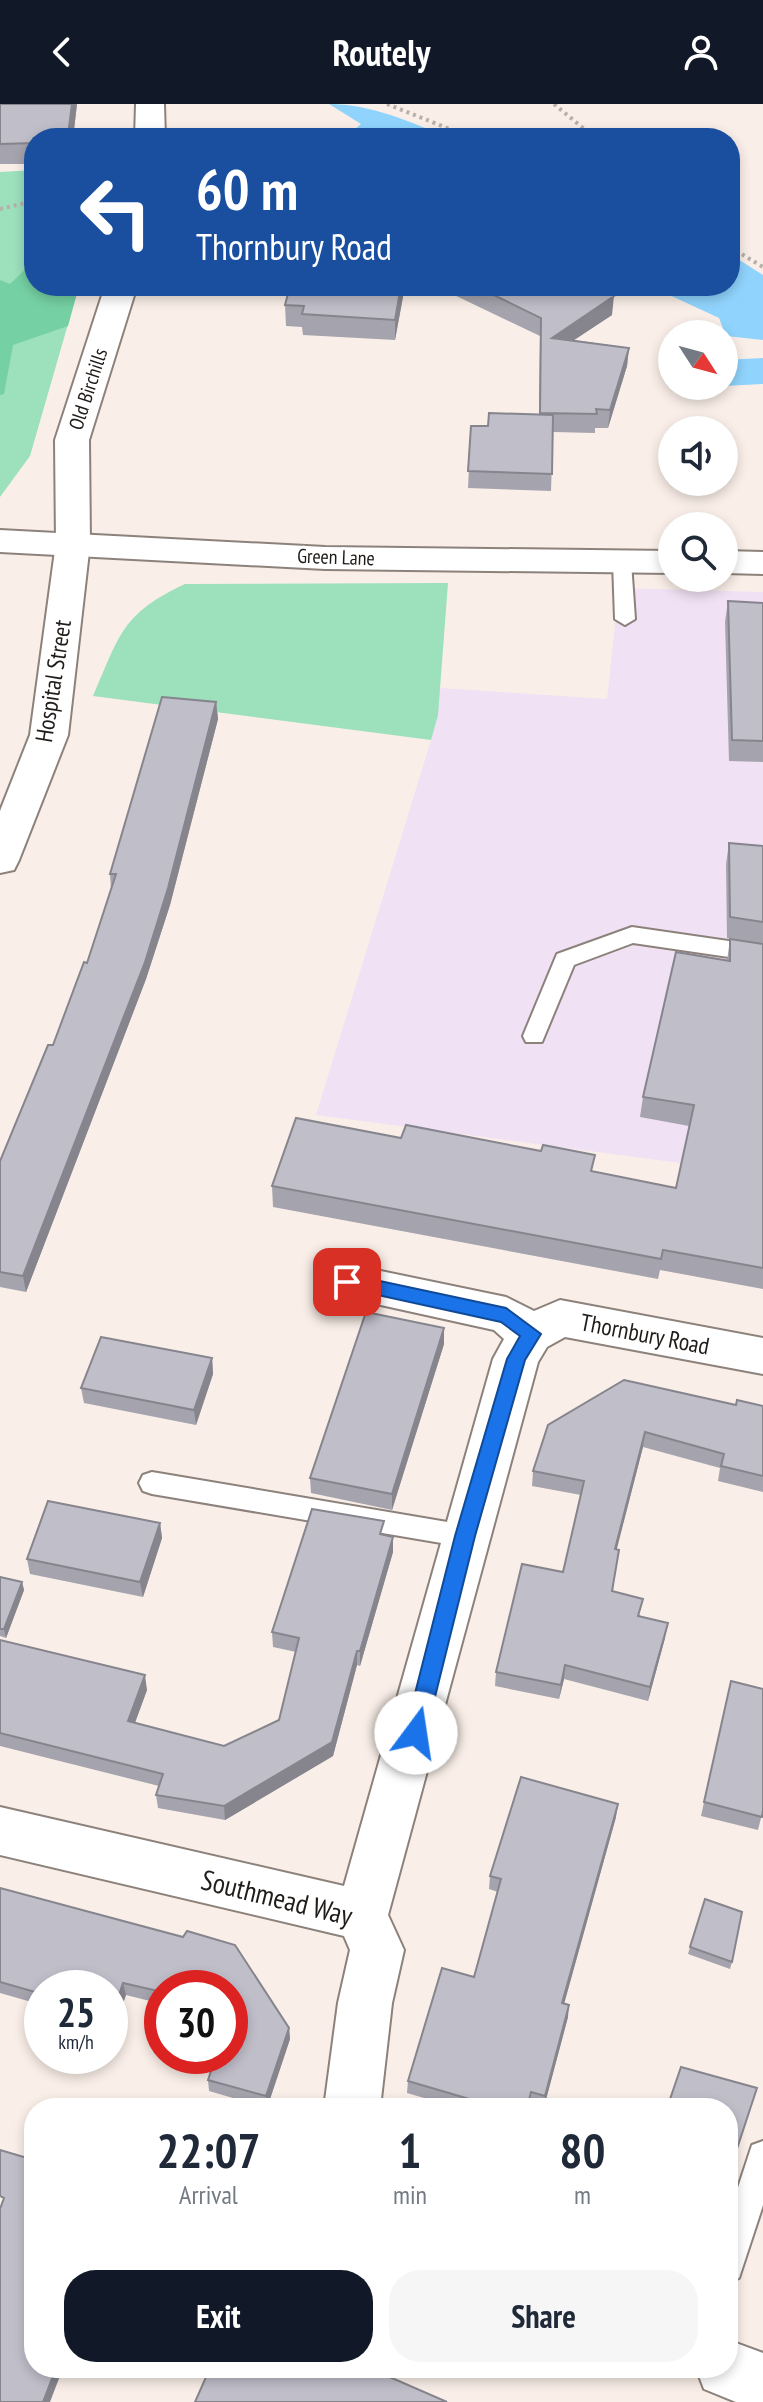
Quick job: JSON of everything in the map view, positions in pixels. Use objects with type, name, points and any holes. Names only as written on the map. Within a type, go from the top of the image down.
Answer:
[{"type":"main road","points":[[150,104],[150,128]]},
{"type":"main road","name":"Old Birchills","points":[[73,543],[72,440],[118,296]]},
{"type":"main road","name":"Green Lane","points":[[0,541],[325,558],[658,562]]},
{"type":"main road","name":"Hospital Street","points":[[0,860],[49,735],[73,543]]},
{"type":"main road","points":[[738,562],[763,563]]},
{"type":"main road","points":[[347,1282],[506,1315],[531,1334],[516,1359],[465,1536],[409,1761],[362,1915]]},
{"type":"main road","name":"Thornbury Road","points":[[531,1334],[560,1318],[763,1356]]},
{"type":"main road","name":"Southmead Way","points":[[0,1831],[362,1915],[377,1950],[365,2003],[353,2098]]},
{"type":"main road","points":[[738,2373],[763,2383]]},
{"type":"lane","points":[[622,562],[625,619]]},
{"type":"lane","points":[[534,1036],[565,960],[632,935],[763,954]]},
{"type":"lane","points":[[152,1483],[465,1536]]},
{"type":"lane","points":[[738,2235],[763,2156]]},
{"type":"path","points":[[387,104],[447,128]]},
{"type":"path","points":[[554,104],[583,128]]},
{"type":"path","points":[[0,209],[24,203]]},
{"type":"path","points":[[740,253],[763,267]]},
{"type":"shaded area","points":[[619,588],[658,589],[658,592],[763,592],[763,1174],[316,1115],[431,740],[440,688],[607,699]]},
{"type":"green space","points":[[24,171],[24,296],[76,296],[30,456],[0,497],[0,172]]},
{"type":"green space","points":[[24,271],[24,296],[76,296],[68,326],[13,345],[4,394],[0,395],[0,280],[10,284]]},
{"type":"green space","points":[[448,583],[438,715],[431,740],[93,696],[125,628],[147,606],[185,584]]},
{"type":"water","points":[[329,104],[360,107],[425,128],[356,128],[361,124]]},
{"type":"water","points":[[740,260],[763,275],[763,340],[738,337],[738,320],[720,320],[672,296],[740,296]]},
{"type":"building","points":[[0,104],[72,104],[69,128],[24,128],[24,143],[0,144]]},
{"type":"building","points":[[287,296],[399,296],[395,320],[302,314],[304,306],[285,305]]},
{"type":"building","points":[[496,296],[614,296],[552,338],[629,348],[610,410],[596,409],[597,414],[540,413],[541,318]]},
{"type":"building","points":[[489,413],[553,415],[552,474],[468,471],[471,426],[488,426]]},
{"type":"building","points":[[728,601],[763,603],[763,741],[732,740]]},
{"type":"building","points":[[162,697],[216,702],[168,888],[145,962],[23,1276],[0,1272],[0,1161],[48,1045],[53,1045],[84,962],[87,963],[116,874],[110,874]]},
{"type":"building","points":[[729,843],[763,846],[763,922],[730,917]]},
{"type":"building","points":[[730,939],[763,944],[763,1268],[663,1250],[661,1259],[272,1186],[296,1118],[401,1138],[406,1125],[541,1151],[543,1145],[595,1155],[591,1171],[676,1188],[694,1105],[643,1097],[676,952],[730,961]]},
{"type":"building","points":[[366,1312],[444,1328],[392,1494],[310,1478]]},
{"type":"building","points":[[101,1337],[212,1358],[194,1410],[81,1388]]},
{"type":"building","points":[[624,1380],[736,1405],[737,1400],[763,1406],[763,1476],[721,1466],[724,1454],[645,1432],[615,1549],[619,1550],[612,1591],[643,1599],[638,1616],[668,1623],[650,1687],[565,1665],[561,1685],[496,1672],[522,1564],[563,1572],[584,1481],[533,1471],[548,1425]]},
{"type":"building","points":[[48,1501],[160,1523],[140,1582],[27,1559]]},
{"type":"building","points":[[312,1509],[384,1521],[380,1534],[393,1537],[332,1742],[224,1806],[156,1795],[163,1774],[0,1733],[0,1640],[145,1675],[128,1721],[224,1746],[279,1720],[299,1638],[272,1632]]},
{"type":"building","points":[[0,1577],[22,1582],[4,1629],[0,1629]]},
{"type":"building","points":[[731,1681],[763,1689],[762,1817],[704,1802]]},
{"type":"building","points":[[521,1777],[618,1804],[562,2003],[569,2005],[545,2096],[531,2092],[530,2098],[466,2098],[408,2081],[442,1968],[474,1977],[501,1879],[490,1876]]},
{"type":"building","points":[[0,1888],[183,1937],[187,1931],[235,1945],[289,2028],[266,2096],[208,2080],[210,2074],[248,2074],[248,1970],[144,1970],[144,1988],[128,1984],[128,1970],[24,1970],[24,1989],[0,1982]]},
{"type":"building","points":[[705,1899],[742,1912],[732,1962],[690,1947]]},
{"type":"building","points":[[681,2067],[757,2088],[738,2146],[738,2098],[670,2098]]},
{"type":"building","points":[[0,2150],[24,2157],[24,2378],[52,2378],[43,2402],[0,2402],[0,2209],[4,2198],[0,2196]]},
{"type":"building","points":[[206,2378],[392,2378],[447,2402],[195,2402]]},
{"type":"waterway","points":[[738,372],[763,371]]},
{"type":"route","points":[[347,1282],[506,1315],[531,1334],[516,1359],[465,1536],[416,1733]]}]
